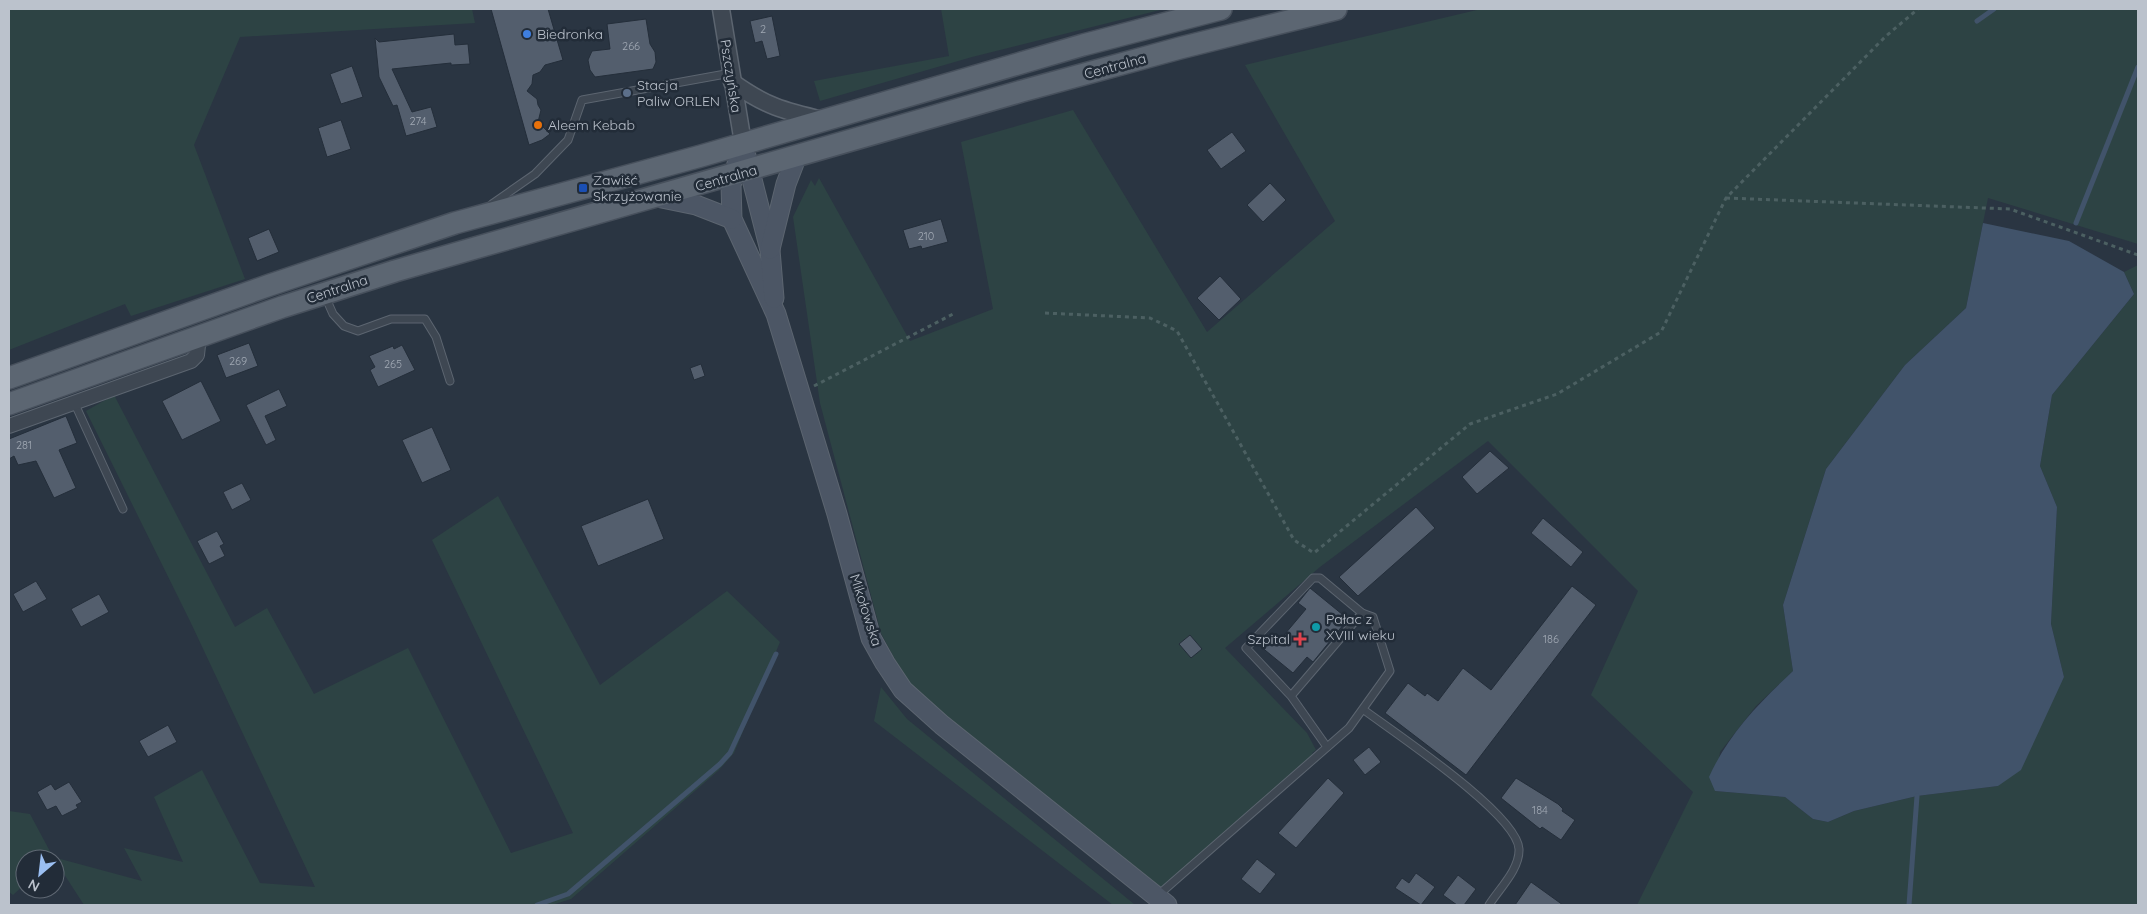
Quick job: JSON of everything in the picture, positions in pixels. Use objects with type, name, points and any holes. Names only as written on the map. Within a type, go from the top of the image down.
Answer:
[{"type":"main road","name":"Centralna","points":[[9,378],[270,285],[455,223],[1083,45],[1221,9]]},
{"type":"main road","name":"Centralna","points":[[9,404],[324,293],[457,253],[796,158],[1050,84],[1336,9]]},
{"type":"main road","name":"Mikołowska","points":[[743,142],[742,173],[731,200],[732,219],[776,314],[837,514],[871,638],[903,690],[942,725],[1158,902]]},
{"type":"main road","points":[[770,250],[788,176],[796,158]]},
{"type":"main road","name":"Mikołowska","points":[[742,173],[770,250],[776,314]]},
{"type":"main road","points":[[657,197],[696,205],[732,219]]},
{"type":"street","name":"Pszczyńska","points":[[721,9],[743,142]]},
{"type":"street","points":[[732,78],[749,94],[774,108],[823,120]]},
{"type":"street","points":[[9,426],[192,361],[197,356],[199,336]]},
{"type":"lane","points":[[455,223],[504,198],[535,174],[568,140],[582,100],[732,78]]},
{"type":"lane","points":[[324,293],[333,314],[344,326],[358,331],[391,319],[425,319],[436,337],[450,381]]},
{"type":"lane","points":[[74,402],[124,509]]},
{"type":"lane","points":[[1158,902],[1169,883],[1328,747],[1349,728],[1364,710],[1390,671],[1373,616],[1362,613],[1320,578],[1313,578],[1246,648],[1291,696],[1328,747]]},
{"type":"lane","points":[[1291,696],[1362,613]]},
{"type":"lane","points":[[1364,710],[1481,798],[1514,832],[1519,848],[1517,864],[1488,905]]},
{"type":"path","points":[[1044,313],[1150,318],[1177,331],[1294,540],[1314,553],[1470,424],[1557,394],[1661,332],[1726,198],[1886,36],[1918,9]]},
{"type":"path","points":[[1726,198],[2010,209],[2138,255]]},
{"type":"path","points":[[800,393],[955,313]]},
{"type":"green space","points":[[9,9],[472,9],[475,23],[240,37],[194,145],[245,279],[131,316],[125,304],[9,350]]},
{"type":"green space","points":[[941,9],[1164,9],[972,57],[820,101],[814,81],[949,56]]},
{"type":"green space","points":[[1481,9],[2138,9],[2138,244],[1988,198],[1966,308],[1905,365],[1826,469],[1783,605],[1793,671],[1756,706],[1720,752],[1715,791],[1785,797],[1813,819],[1828,822],[1854,811],[1917,796],[1998,786],[2064,677],[2051,624],[2057,507],[2040,466],[2052,395],[2134,294],[2124,272],[2138,265],[2138,905],[1637,905],[1693,792],[1591,695],[1638,591],[1488,441],[1320,567],[1225,648],[1307,733],[1316,750],[1312,753],[1319,760],[1151,903],[912,692],[881,633],[820,403],[793,217],[811,180],[815,186],[819,178],[910,341],[993,309],[961,142],[1073,110],[1207,332],[1335,221],[1245,65]]},
{"type":"green space","points":[[114,395],[235,627],[267,608],[314,694],[408,648],[511,853],[573,833],[432,540],[498,496],[600,685],[727,591],[780,642],[734,753],[719,770],[571,899],[552,905],[84,905],[65,876],[65,860],[142,881],[124,848],[183,862],[154,797],[202,770],[260,883],[315,887],[190,621],[86,411]]},
{"type":"green space","points":[[881,687],[907,719],[1134,904],[1113,905],[874,721]]},
{"type":"green space","points":[[9,811],[30,814],[49,849],[15,849],[15,893],[13,895],[9,892]]},
{"type":"water","points":[[1983,223],[2069,241],[2124,272],[2134,294],[2052,395],[2040,466],[2057,507],[2051,624],[2064,677],[2021,770],[1998,786],[1917,796],[1854,811],[1828,822],[1813,819],[1785,797],[1715,791],[1709,777],[1735,733],[1756,707],[1793,671],[1783,605],[1826,469],[1905,365],[1966,308]]},
{"type":"building","name":"Biedronka","points":[[491,9],[548,9],[563,60],[545,65],[540,72],[533,75],[532,84],[527,91],[537,99],[541,110],[538,122],[550,134],[542,140],[529,145]]},
{"type":"building","points":[[772,16],[780,56],[767,59],[762,41],[755,43],[750,21]]},
{"type":"building","points":[[646,19],[650,44],[655,52],[656,62],[653,69],[595,77],[590,70],[588,60],[592,51],[610,49],[607,24]]},
{"type":"building","points":[[454,34],[455,45],[468,44],[470,64],[451,65],[451,63],[392,69],[412,112],[431,107],[437,127],[406,136],[397,105],[393,106],[379,77],[375,38],[379,42]]},
{"type":"building","points":[[352,66],[363,97],[341,104],[330,74]]},
{"type":"building","points":[[341,120],[351,149],[327,157],[318,128]]},
{"type":"building","points":[[1232,132],[1246,151],[1221,169],[1207,150]]},
{"type":"building","points":[[1270,183],[1286,200],[1263,222],[1247,205]]},
{"type":"building","points":[[941,219],[948,242],[922,249],[921,246],[909,249],[903,230]]},
{"type":"building","points":[[269,229],[279,252],[257,261],[248,238]]},
{"type":"building","points":[[1220,276],[1241,299],[1219,320],[1197,298]]},
{"type":"building","points":[[249,343],[258,366],[226,378],[217,355]]},
{"type":"building","points":[[402,345],[415,370],[378,387],[370,370],[375,367],[369,356],[393,346],[394,349]]},
{"type":"building","points":[[701,364],[705,376],[694,380],[690,368]]},
{"type":"building","points":[[201,381],[221,421],[182,440],[162,401]]},
{"type":"building","points":[[279,389],[287,406],[265,416],[276,440],[266,445],[246,405]]},
{"type":"building","points":[[66,416],[77,443],[59,450],[76,488],[54,498],[36,461],[18,465],[14,456],[9,459],[9,439]]},
{"type":"building","points":[[432,427],[451,470],[422,483],[402,440]]},
{"type":"building","points":[[1490,451],[1509,468],[1477,494],[1462,477]]},
{"type":"building","points":[[242,483],[251,500],[232,510],[223,492]]},
{"type":"building","points":[[648,499],[664,539],[598,566],[581,526]]},
{"type":"building","points":[[1416,507],[1435,528],[1358,596],[1339,577]]},
{"type":"building","points":[[1543,518],[1583,552],[1571,567],[1531,533]]},
{"type":"building","points":[[217,531],[224,544],[220,546],[225,556],[209,564],[197,541]]},
{"type":"building","points":[[36,581],[47,599],[23,612],[13,594]]},
{"type":"building","points":[[1572,586],[1596,605],[1466,775],[1385,713],[1408,683],[1425,696],[1427,693],[1438,701],[1463,668],[1491,690]]},
{"type":"building","name":"Pałac z XVIII wieku","points":[[1310,588],[1348,619],[1313,662],[1307,657],[1293,673],[1260,646],[1270,635],[1279,641],[1306,609],[1298,603]]},
{"type":"building","points":[[99,594],[109,612],[81,627],[71,609]]},
{"type":"building","points":[[1190,635],[1202,649],[1191,658],[1179,644]]},
{"type":"building","points":[[168,725],[177,742],[148,757],[139,741]]},
{"type":"building","points":[[1369,747],[1381,762],[1365,775],[1353,760]]},
{"type":"building","points":[[1328,778],[1344,793],[1296,848],[1278,833]]},
{"type":"building","points":[[1516,778],[1558,804],[1563,809],[1562,811],[1575,820],[1561,840],[1542,827],[1540,829],[1501,798]]},
{"type":"building","points":[[69,782],[82,802],[76,805],[78,808],[62,816],[56,806],[47,810],[37,792],[51,784],[55,790]]},
{"type":"building","points":[[1257,859],[1276,874],[1260,894],[1241,879]]},
{"type":"building","points":[[1416,873],[1435,887],[1421,905],[1395,888],[1402,878],[1409,883]]},
{"type":"building","points":[[1458,875],[1476,889],[1464,905],[1457,905],[1443,895]]},
{"type":"building","points":[[1531,882],[1563,905],[1515,905]]},
{"type":"waterway","points":[[1977,21],[1994,9]]},
{"type":"waterway","points":[[2076,223],[2138,67]]},
{"type":"waterway","points":[[537,905],[568,894],[720,764],[730,753],[776,654]]},
{"type":"waterway","points":[[1909,905],[1917,796]]},
{"type":"place","name":"Biedronka","points":[[527,34]]},
{"type":"place","name":"Stacja Paliw ORLEN","points":[[627,93]]},
{"type":"place","name":"Aleem Kebab","points":[[538,125]]},
{"type":"place","name":"Zawiść Skrzyżowanie","points":[[583,188]]},
{"type":"place","name":"Pałac z XVIII wieku","points":[[1316,627]]},
{"type":"place","name":"Szpital","points":[[1300,639]]}]
